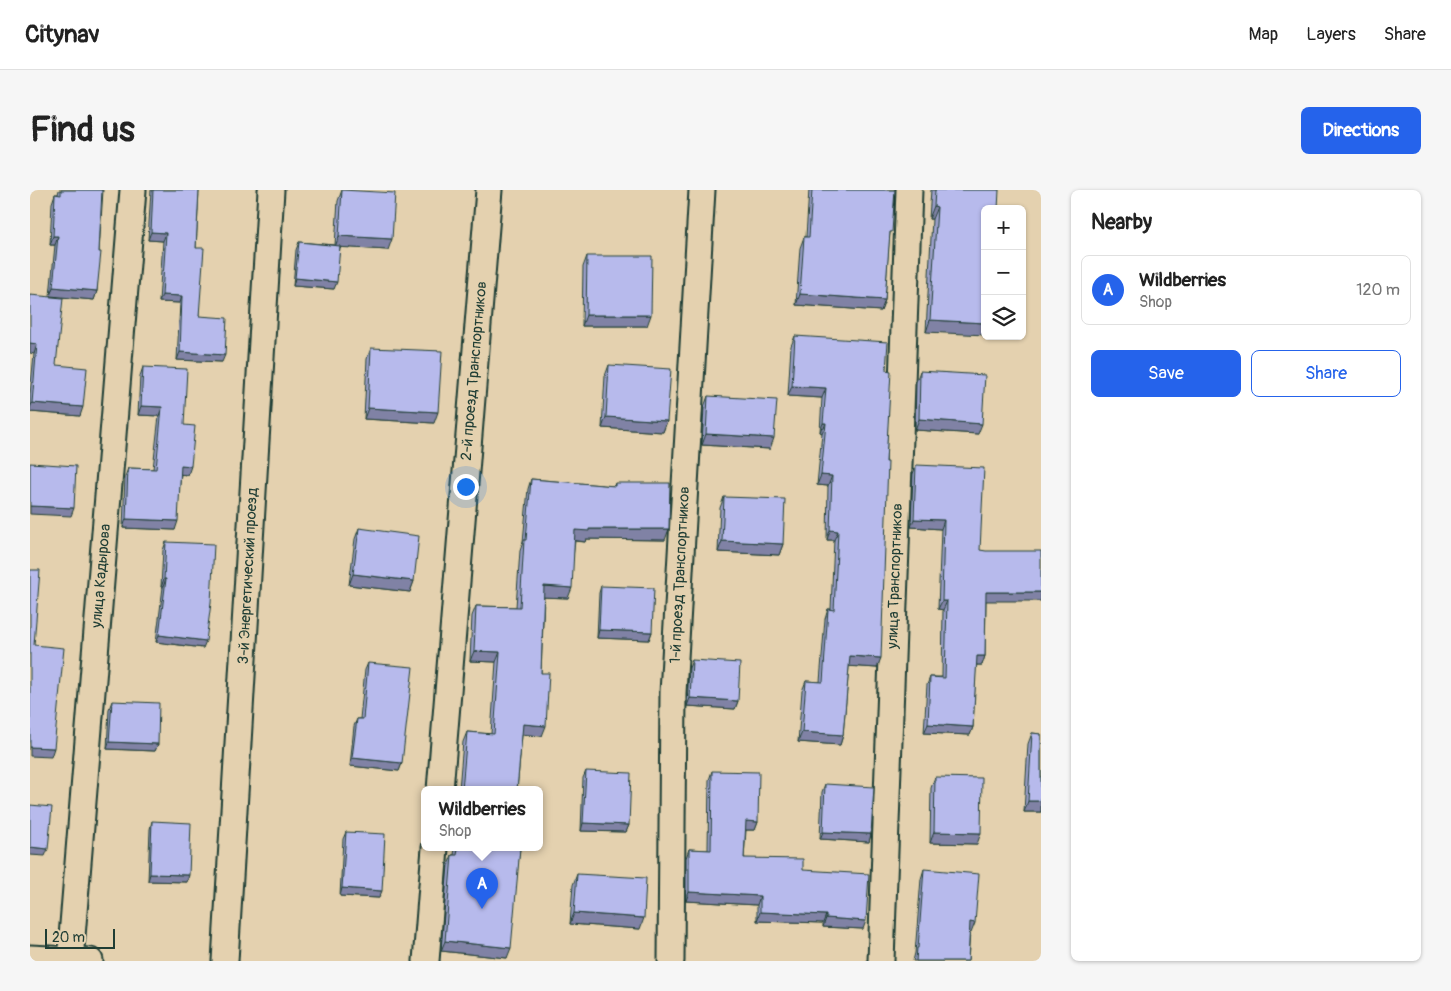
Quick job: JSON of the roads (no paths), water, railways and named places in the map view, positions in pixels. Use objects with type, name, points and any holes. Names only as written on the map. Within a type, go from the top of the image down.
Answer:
[{"type":"street","name":"улица Кадырова","points":[[77,960],[133,190]]},
{"type":"street","name":"3-й Энергетический проезд","points":[[226,961],[271,190]]},
{"type":"street","name":"2-й проезд Транспортников","points":[[440,786],[489,190]]},
{"type":"street","name":"1-й проезд Транспортников","points":[[671,961],[674,693],[702,190]]},
{"type":"street","name":"улица Транспортников","points":[[881,961],[909,190]]},
{"type":"street","points":[[426,961],[435,851]]},
{"type":"street","points":[[30,958],[77,960]]},
{"type":"place","name":"Wildberries","points":[[482,909]]}]
